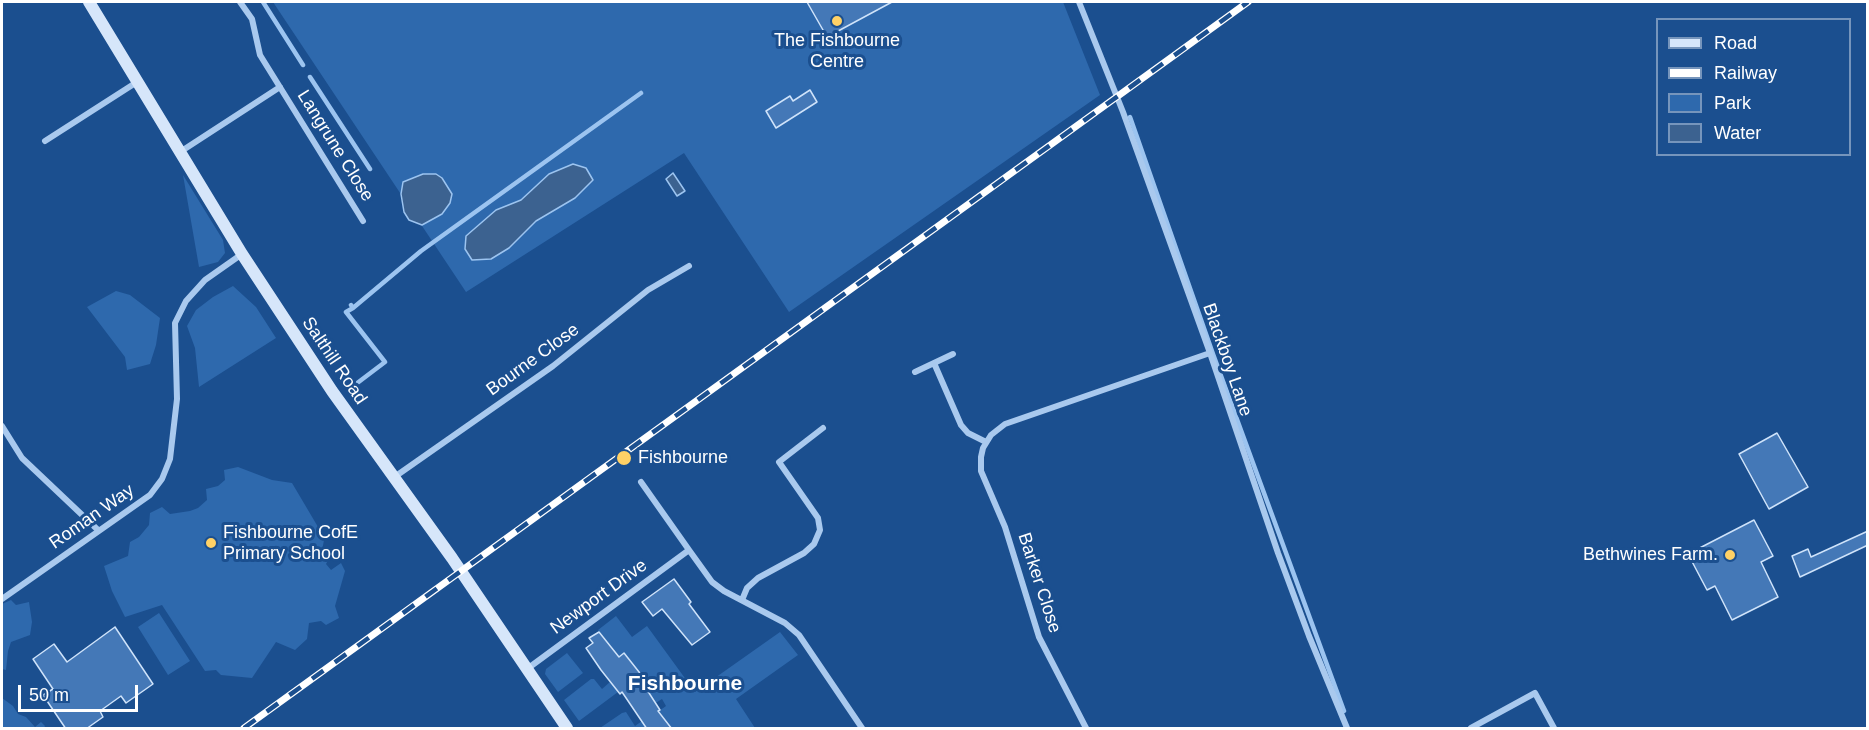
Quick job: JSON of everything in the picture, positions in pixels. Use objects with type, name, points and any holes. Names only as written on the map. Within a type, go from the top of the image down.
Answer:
[{"type":"street","name":"Salthill Road","points":[[88,2],[242,254],[332,391],[452,558],[567,729]]},
{"type":"street","name":"Langrune Close","points":[[240,2],[252,19],[260,55],[363,221]]},
{"type":"street","name":"Blackboy Lane","points":[[1079,2],[1120,104],[1210,353],[1282,563],[1347,729]]},
{"type":"street","points":[[45,141],[137,82]]},
{"type":"street","name":"Langrune Close","points":[[180,153],[280,87]]},
{"type":"street","name":"Roman Way","points":[[2,599],[150,495],[162,479],[170,459],[177,399],[175,324],[186,301],[205,280],[242,254]]},
{"type":"street","name":"Bourne Close","points":[[393,477],[553,366],[648,290],[689,266]]},
{"type":"street","points":[[934,363],[961,425],[968,433],[986,442],[996,430],[1021,418],[1210,353]]},
{"type":"street","points":[[915,372],[953,354]]},
{"type":"street","points":[[2,426],[22,458],[98,530]]},
{"type":"street","points":[[742,600],[747,588],[758,578],[804,553],[814,544],[820,530],[818,518],[779,462],[824,428]]},
{"type":"street","name":"Barker Close","points":[[986,442],[981,457],[981,471],[1005,527],[1039,637],[1086,729]]},
{"type":"street","points":[[640,482],[712,582],[785,623],[799,634],[862,729]]},
{"type":"street","name":"Newport Drive","points":[[527,669],[689,550]]},
{"type":"street","points":[[1471,729],[1535,693],[1554,729]]},
{"type":"green space","points":[[273,2],[1063,2],[1100,95],[789,312],[684,153],[466,292]]},
{"type":"green space","points":[[183,175],[223,240],[225,253],[218,262],[199,267]]},
{"type":"green space","points":[[233,286],[256,307],[276,338],[199,387],[195,348],[187,326],[196,310]]},
{"type":"green space","points":[[116,291],[130,295],[160,318],[156,345],[150,364],[127,370],[125,357],[87,307]]},
{"type":"green space","points":[[238,467],[272,480],[292,483],[321,532],[324,540],[322,551],[332,553],[326,564],[331,570],[341,563],[345,571],[335,606],[339,618],[326,625],[321,621],[309,623],[307,639],[295,650],[276,642],[252,678],[221,675],[216,670],[205,671],[162,605],[125,617],[112,591],[104,566],[128,556],[130,542],[139,537],[149,525],[150,513],[162,507],[170,514],[198,508],[207,500],[206,489],[218,486],[225,480],[224,470]]},
{"type":"green space","points":[[11,600],[16,605],[29,602],[32,622],[30,635],[11,642],[6,670],[2,669],[2,604]]},
{"type":"green space","points":[[159,613],[190,661],[168,675],[138,627]]},
{"type":"green space","points":[[616,616],[632,637],[647,626],[695,692],[780,632],[798,655],[736,699],[755,728],[672,728],[659,711],[666,706],[662,699],[654,704],[651,700],[653,698],[638,680],[642,676],[624,653],[615,660],[610,653],[614,650],[598,630]]},
{"type":"green space","points":[[567,653],[583,673],[558,692],[545,674],[546,669]]},
{"type":"green space","points":[[594,679],[602,689],[610,682],[618,692],[579,721],[564,700]]},
{"type":"green space","points":[[2,698],[35,727],[41,722],[44,728],[2,728]]},
{"type":"green space","points":[[626,712],[635,726],[642,721],[647,728],[600,728],[622,713]]},
{"type":"water","points":[[573,164],[586,168],[593,180],[575,198],[536,221],[509,248],[491,259],[472,260],[465,249],[466,236],[496,210],[521,200],[549,174]]},
{"type":"water","points":[[673,173],[685,191],[677,196],[666,179]]},
{"type":"water","points":[[423,174],[436,174],[442,178],[452,194],[450,203],[442,214],[422,225],[409,220],[404,212],[401,194],[403,182]]},
{"type":"building","name":"The Fishbourne Centre","points":[[807,2],[892,2],[827,37]]},
{"type":"building","points":[[810,90],[817,102],[776,128],[766,111],[790,96],[793,101]]},
{"type":"building","points":[[1777,433],[1808,487],[1769,509],[1739,454]]},
{"type":"building","name":"Bethwines Farm.","points":[[1754,520],[1773,556],[1761,562],[1778,597],[1732,620],[1715,586],[1707,590],[1688,554]]},
{"type":"building","points":[[1868,531],[1868,545],[1800,577],[1792,556],[1808,549],[1811,557]]},
{"type":"building","points":[[674,579],[710,632],[692,645],[662,609],[653,616],[642,602]]},
{"type":"building","points":[[115,627],[153,684],[126,703],[121,696],[100,711],[103,717],[86,729],[66,729],[43,695],[53,689],[33,659],[54,644],[67,662]]},
{"type":"building","points":[[599,632],[619,657],[624,653],[643,677],[640,679],[660,710],[658,711],[672,729],[647,729],[622,692],[620,694],[601,670],[586,648],[593,643],[589,638]]},
{"type":"waterway","points":[[263,2],[303,65]]},
{"type":"waterway","points":[[310,77],[370,169]]},
{"type":"waterway","points":[[351,305],[353,308],[421,251],[641,93]]},
{"type":"waterway","points":[[1130,117],[1213,354],[1344,711]]},
{"type":"waterway","points":[[352,387],[385,362],[346,312],[353,308]]},
{"type":"railway","points":[[244,728],[1248,2]]},
{"type":"place","name":"The Fishbourne Centre","points":[[837,21]]},
{"type":"place","name":"Fishbourne","points":[[624,458]]},
{"type":"place","name":"Fishbourne CofE Primary School","points":[[211,543]]},
{"type":"place","name":"Bethwines Farm.","points":[[1730,555]]},
{"type":"district","name":"Fishbourne","points":[[685,684]]}]
